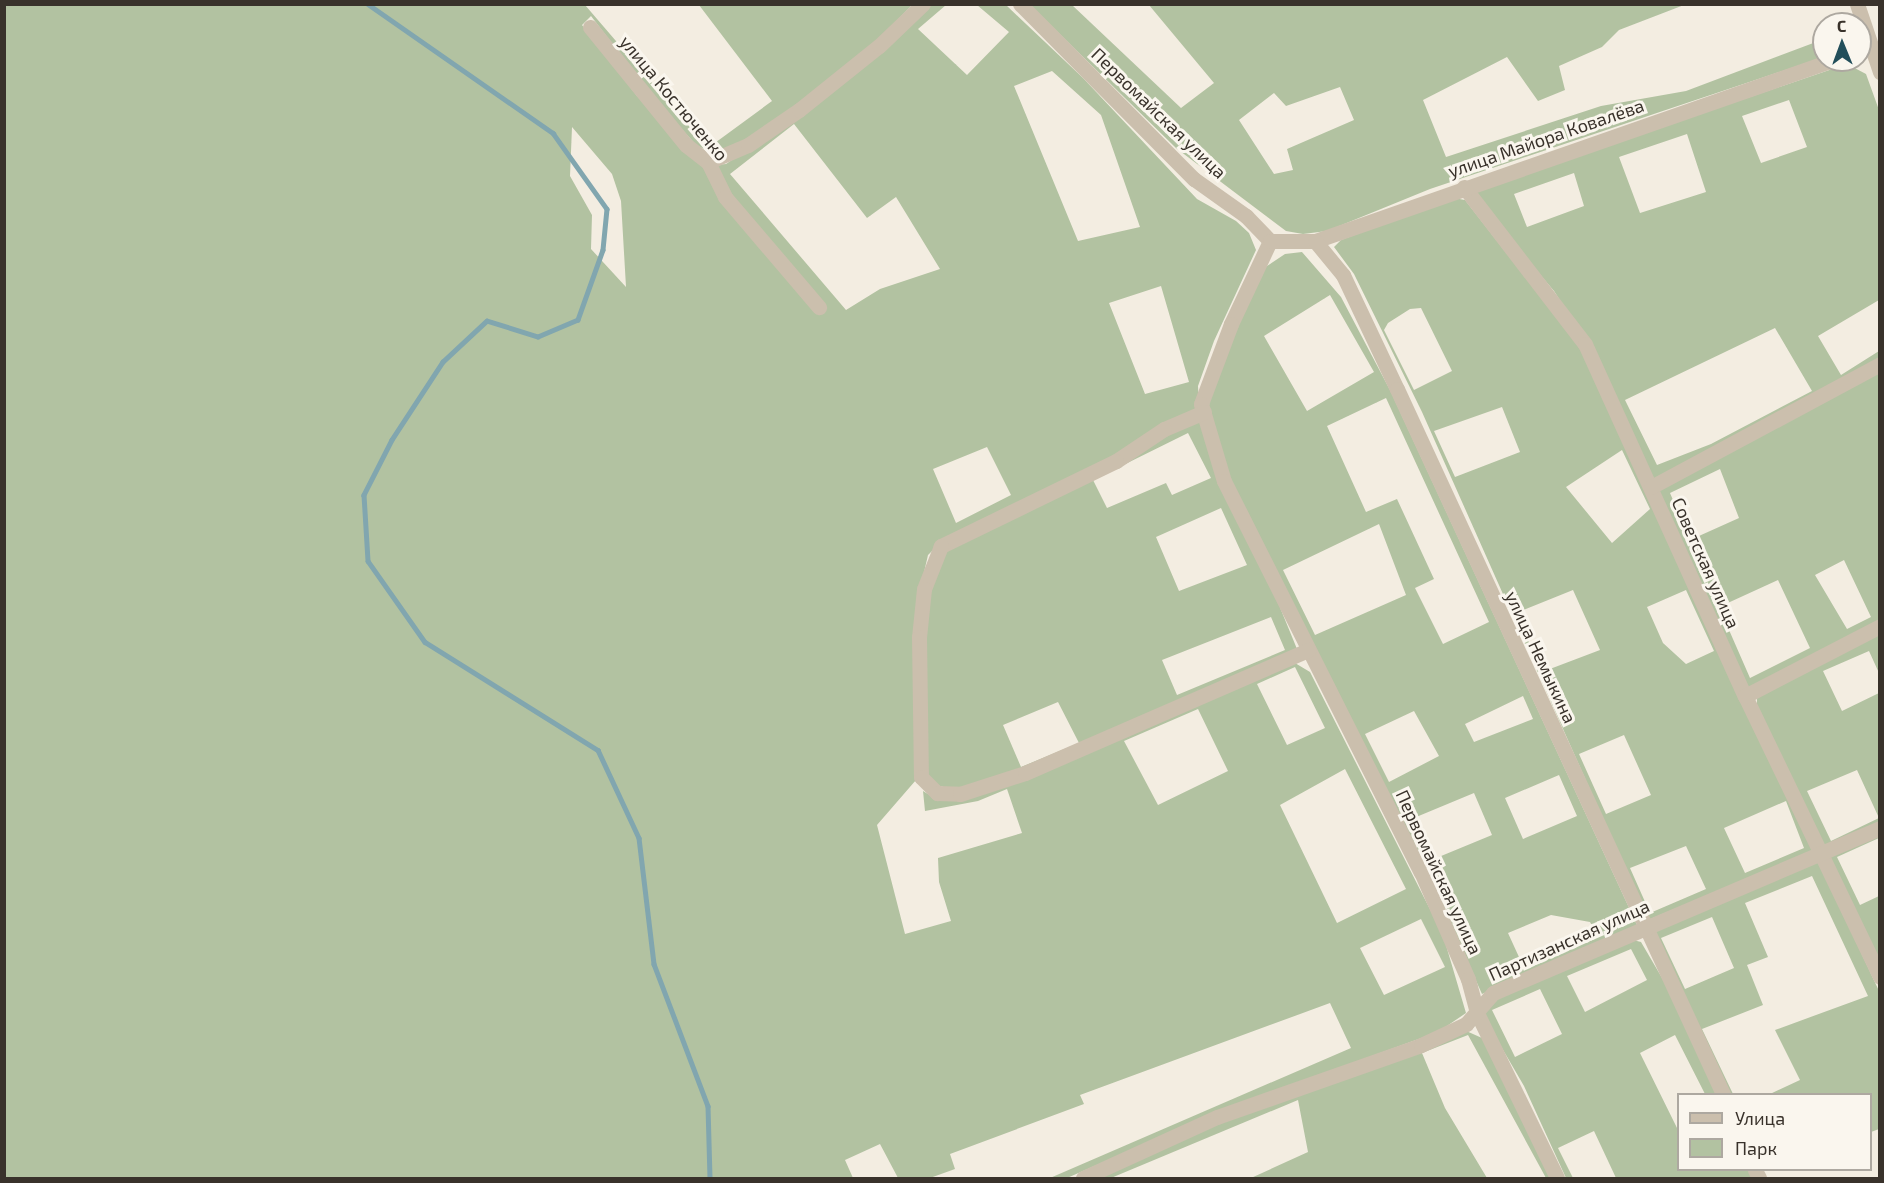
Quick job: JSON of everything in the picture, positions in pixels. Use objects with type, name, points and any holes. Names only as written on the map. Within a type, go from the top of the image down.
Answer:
[{"type":"street","points":[[708,162],[748,145],[799,110],[879,46],[923,4]]},
{"type":"street","name":"Первомайская улица","points":[[1020,4],[1194,179],[1246,216],[1270,241],[1231,324],[1201,404],[1224,481],[1421,872],[1468,980],[1477,1013],[1557,1179]]},
{"type":"street","name":"улица Костюченко","points":[[590,27],[686,145],[708,162],[725,197],[819,307]]},
{"type":"street","points":[[1872,50],[1880,72]]},
{"type":"street","name":"улица Майора Ковалёва","points":[[1270,241],[1315,241],[1812,67]]},
{"type":"street","name":"Советская улица","points":[[1464,187],[1586,344],[1745,696],[1880,977]]},
{"type":"street","name":"улица Немыкина","points":[[1315,241],[1342,274],[1397,388],[1722,1093]]},
{"type":"street","points":[[1651,487],[1880,364]]},
{"type":"street","points":[[1204,412],[1164,429],[1116,460],[941,546],[924,589],[919,637],[921,777],[937,793],[960,794],[1025,774],[1308,650]]},
{"type":"street","points":[[1745,696],[1880,627]]},
{"type":"street","name":"Партизанская улица","points":[[1083,1179],[1216,1117],[1421,1045],[1466,1024],[1494,993],[1880,828]]},
{"type":"green space","points":[[5,5],[585,5],[708,148],[772,101],[699,5],[912,5],[873,45],[784,114],[746,140],[722,150],[708,151],[696,145],[654,98],[591,16],[582,25],[637,96],[704,166],[726,164],[820,100],[931,5],[946,5],[918,29],[967,75],[1009,32],[977,5],[1006,5],[1083,78],[1197,199],[1236,221],[1249,233],[1256,250],[1214,341],[1198,386],[1199,407],[1115,458],[940,543],[928,555],[922,581],[916,780],[877,825],[905,934],[951,921],[939,882],[938,858],[1022,833],[1007,789],[978,801],[925,811],[923,791],[936,799],[959,798],[1295,663],[1310,672],[1443,935],[1466,1013],[1438,1032],[1223,1110],[1067,1178],[1050,1178],[1351,1048],[1330,1003],[1080,1095],[1084,1104],[950,1154],[955,1169],[930,1178],[898,1178],[880,1144],[845,1160],[853,1178],[5,1178]],"holes":[[[1052,71],[1101,115],[1140,227],[1078,241],[1014,86]],[[794,124],[867,218],[896,197],[940,269],[880,289],[846,310],[730,174]],[[572,127],[612,174],[621,201],[626,287],[591,249],[592,215],[570,176]],[[1161,286],[1189,382],[1145,394],[1109,303]],[[987,447],[1011,495],[956,523],[933,469]],[[1295,667],[1325,728],[1287,745],[1257,684]],[[1198,709],[1228,771],[1158,805],[1124,741]],[[1345,769],[1406,889],[1337,923],[1280,805]],[[1421,919],[1445,967],[1384,995],[1360,948]]]},
{"type":"green space","points":[[1030,5],[1072,5],[1181,108],[1214,83],[1149,5],[1684,5],[1619,30],[1602,47],[1559,66],[1565,90],[1538,101],[1507,57],[1423,100],[1446,157],[1601,106],[1686,91],[1812,44],[1812,61],[1430,189],[1327,231],[1303,234],[1286,231],[1176,148]],"holes":[[[1340,87],[1354,120],[1287,149],[1293,170],[1274,174],[1239,120],[1274,93],[1286,106]]]},
{"type":"green space","points":[[1823,72],[1862,72],[1866,74],[1879,110],[1879,300],[1818,336],[1841,375],[1879,351],[1879,360],[1653,481],[1587,342],[1554,291],[1473,195],[1482,188]],"holes":[[[1789,100],[1807,147],[1761,163],[1742,116]],[[1687,134],[1706,192],[1640,213],[1619,157]],[[1574,173],[1584,206],[1527,227],[1514,194]],[[1775,328],[1812,391],[1711,444],[1657,465],[1625,400]]]},
{"type":"green space","points":[[1454,198],[1465,200],[1583,351],[1815,851],[1648,920],[1422,412],[1354,274],[1334,247],[1341,240]],"holes":[[[1421,308],[1452,371],[1414,390],[1384,330],[1388,323],[1410,309]],[[1502,407],[1520,452],[1455,477],[1434,431]],[[1622,450],[1650,509],[1612,543],[1566,487]],[[1573,590],[1600,650],[1542,672],[1516,613]],[[1686,590],[1714,651],[1686,664],[1663,643],[1647,607]],[[1624,735],[1651,795],[1606,814],[1579,754]],[[1786,801],[1804,848],[1745,873],[1724,828]],[[1686,846],[1706,889],[1650,913],[1630,868]]]},
{"type":"green space","points":[[1302,252],[1341,297],[1391,392],[1637,925],[1482,994],[1425,868],[1304,636],[1218,452],[1208,416],[1210,395],[1244,305],[1264,268],[1285,254]],"holes":[[[1330,295],[1374,372],[1307,411],[1264,336]],[[1386,398],[1489,622],[1443,644],[1415,588],[1434,579],[1397,499],[1366,512],[1327,426]],[[1379,524],[1406,595],[1315,635],[1283,570]],[[1523,696],[1533,719],[1474,742],[1465,724]],[[1414,711],[1439,756],[1389,782],[1365,734]],[[1559,775],[1577,816],[1523,839],[1505,798]],[[1474,793],[1492,835],[1429,861],[1409,820]],[[1551,915],[1590,922],[1597,935],[1524,968],[1508,933]]]},
{"type":"green space","points":[[1879,368],[1879,623],[1748,691],[1657,488]],"holes":[[[1720,469],[1739,518],[1690,540],[1670,493]],[[1844,560],[1871,617],[1847,629],[1815,575]],[[1778,580],[1810,648],[1750,678],[1719,607]]]},
{"type":"green space","points":[[1202,417],[1297,649],[1061,755],[957,791],[930,783],[925,768],[921,636],[932,573],[940,555],[1168,430]],"holes":[[[1188,433],[1211,478],[1172,495],[1166,483],[1107,508],[1093,480]],[[1221,508],[1247,565],[1179,591],[1156,537]],[[1271,617],[1285,650],[1177,695],[1162,660]],[[1058,702],[1079,743],[1021,767],[1003,725]]]},
{"type":"green space","points":[[1879,629],[1879,673],[1869,651],[1823,671],[1842,711],[1879,693],[1879,818],[1879,823],[1824,849],[1757,709],[1757,697]],"holes":[[[1857,770],[1879,818],[1831,841],[1807,791]]]},
{"type":"green space","points":[[1879,831],[1879,838],[1837,857],[1860,905],[1879,896],[1879,966],[1827,855]]},
{"type":"green space","points":[[1818,860],[1879,991],[1879,1129],[1872,1132],[1872,1093],[1772,1093],[1800,1080],[1775,1030],[1868,996],[1812,876],[1745,903],[1768,957],[1747,965],[1763,1005],[1702,1029],[1733,1093],[1725,1093],[1650,928]],"holes":[[[1712,917],[1734,968],[1685,989],[1661,938]]]},
{"type":"green space","points":[[1633,940],[1641,942],[1665,983],[1716,1093],[1704,1093],[1675,1035],[1640,1053],[1677,1128],[1677,1171],[1750,1171],[1754,1178],[1616,1178],[1594,1131],[1558,1148],[1573,1178],[1566,1178],[1524,1086],[1485,1019],[1484,1011],[1489,1002]],"holes":[[[1631,949],[1647,980],[1585,1012],[1567,976]],[[1540,989],[1562,1034],[1515,1057],[1492,1010]]]},
{"type":"green space","points":[[1464,1030],[1482,1038],[1554,1178],[1546,1178],[1468,1035],[1422,1053],[1445,1108],[1487,1178],[1251,1178],[1308,1152],[1298,1100],[1111,1178],[1099,1178],[1232,1116]]},
{"type":"waterway","points":[[368,4],[553,133],[607,209],[603,250],[578,320],[538,337],[487,321],[443,362],[392,440],[364,495],[368,561],[425,642],[598,750],[639,838],[654,964],[708,1106],[710,1178]]}]
